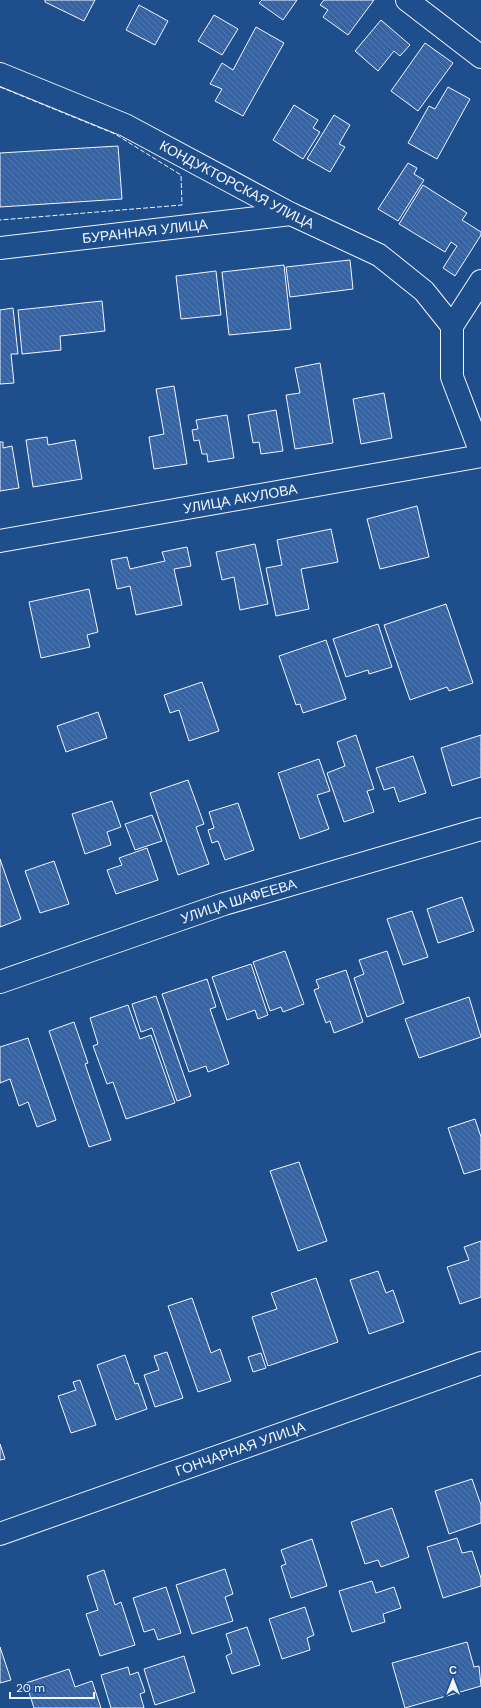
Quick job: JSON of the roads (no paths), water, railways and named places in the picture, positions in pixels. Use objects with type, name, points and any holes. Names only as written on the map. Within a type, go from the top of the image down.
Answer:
[{"type":"street","points":[[406,0],[481,57]]},
{"type":"street","name":"КОНДУКТОРСКАЯ УЛИЦА","points":[[0,74],[125,125],[291,214],[379,255],[424,291],[452,326]]},
{"type":"street","name":"БУРАННАЯ УЛИЦА","points":[[0,248],[291,214]]},
{"type":"street","points":[[481,281],[452,326],[452,376],[481,453]]},
{"type":"street","name":"УЛИЦА АКУЛОВА","points":[[0,541],[481,456]]},
{"type":"street","name":"УЛИЦА ШАФЕЕВА","points":[[0,982],[224,904],[481,829]]},
{"type":"street","name":"ГОНЧАРНАЯ УЛИЦА","points":[[0,1534],[481,1363]]}]
